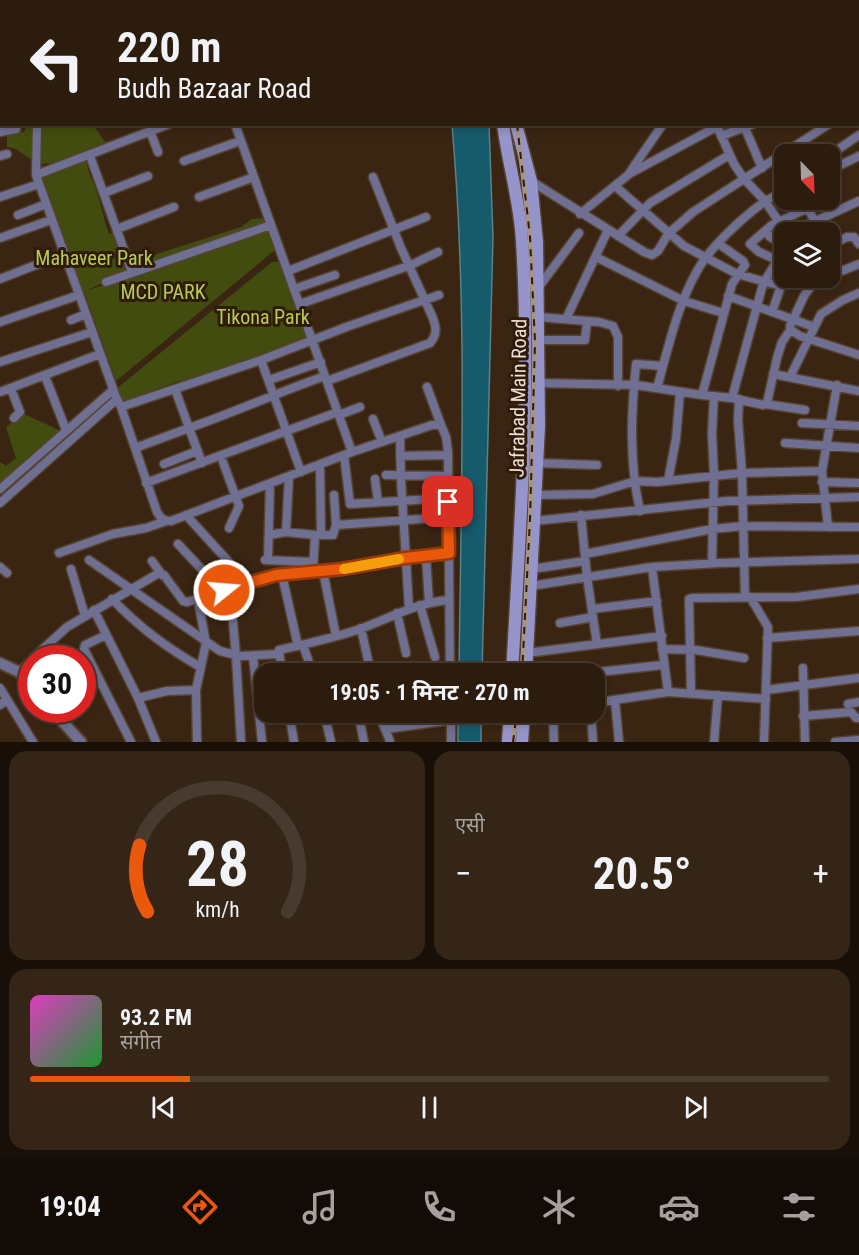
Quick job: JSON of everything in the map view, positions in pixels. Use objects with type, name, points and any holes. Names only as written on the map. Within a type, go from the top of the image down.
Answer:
[{"type":"main road","name":"Jafrabad Main Road","points":[[503,126],[522,238],[525,301],[526,424],[513,663]]},
{"type":"main road","name":"Jafrabad Main Road","points":[[516,126],[531,181],[537,242],[538,289],[537,463],[527,663]]},
{"type":"main road","points":[[506,148],[520,145]]},
{"type":"main road","points":[[508,742],[509,723]]},
{"type":"main road","points":[[522,742],[523,723]]},
{"type":"street","points":[[37,126],[37,180],[146,483],[157,512],[166,521]]},
{"type":"street","points":[[0,197],[90,156],[164,126]]},
{"type":"street","points":[[236,126],[338,413],[348,454],[350,504],[448,498]]},
{"type":"street","points":[[628,175],[662,126]]},
{"type":"street","points":[[580,214],[628,175],[716,126]]},
{"type":"street","points":[[718,126],[729,155],[744,179],[765,201],[778,221]]},
{"type":"street","points":[[721,136],[749,126],[762,168]]},
{"type":"street","points":[[803,144],[826,126]]},
{"type":"street","points":[[0,132],[16,129]]},
{"type":"street","points":[[150,132],[158,152]]},
{"type":"street","points":[[840,148],[859,135]]},
{"type":"street","points":[[184,161],[240,141]]},
{"type":"street","points":[[618,236],[642,211],[664,193],[729,155]]},
{"type":"street","points":[[90,156],[132,272]]},
{"type":"street","points":[[840,165],[859,156]]},
{"type":"street","points":[[531,181],[580,214],[652,255],[658,251],[668,234],[693,212],[762,168],[774,163]]},
{"type":"street","points":[[104,193],[148,176]]},
{"type":"street","points":[[199,197],[254,177]]},
{"type":"street","points":[[135,448],[240,410],[274,394],[430,343],[436,335],[436,327],[373,177]]},
{"type":"street","points":[[615,186],[684,246],[737,274],[781,286],[772,312]]},
{"type":"street","points":[[657,388],[671,336],[696,272],[705,258],[719,244],[765,201],[774,197]]},
{"type":"street","points":[[809,210],[815,222],[859,201]]},
{"type":"street","points":[[18,215],[46,204]]},
{"type":"street","points":[[117,229],[174,207]]},
{"type":"street","points":[[774,259],[759,252],[750,244],[778,221],[796,210]]},
{"type":"street","points":[[288,271],[426,217]]},
{"type":"street","points":[[0,238],[51,220]]},
{"type":"street","points":[[106,282],[271,225]]},
{"type":"street","points":[[566,319],[608,230]]},
{"type":"street","points":[[765,231],[774,239]]},
{"type":"street","points":[[538,289],[579,233]]},
{"type":"street","points":[[840,241],[856,235],[859,244]]},
{"type":"street","points":[[702,395],[728,296],[737,274],[745,265],[743,261],[719,244]]},
{"type":"street","points":[[300,304],[411,265],[438,252]]},
{"type":"street","points":[[0,279],[64,254]]},
{"type":"street","points":[[725,268],[736,256]]},
{"type":"street","points":[[596,257],[684,301],[723,313]]},
{"type":"street","points":[[765,404],[769,401],[773,374],[782,342],[791,329],[804,296],[814,282],[859,264]]},
{"type":"street","points":[[764,742],[766,622],[748,597],[743,563],[742,473],[735,398],[756,307],[764,282],[774,270]]},
{"type":"street","points":[[294,289],[335,275]]},
{"type":"street","points":[[790,377],[821,314],[859,293]]},
{"type":"street","points":[[0,322],[79,295]]},
{"type":"street","points":[[0,489],[66,430],[116,398],[176,389],[439,295]]},
{"type":"street","points":[[728,296],[814,327]]},
{"type":"street","points":[[71,320],[86,314]]},
{"type":"street","points":[[538,317],[607,323],[613,326],[618,336],[618,386]]},
{"type":"street","points":[[538,340],[585,340],[587,321]]},
{"type":"street","points":[[791,329],[808,339],[859,355]]},
{"type":"street","points":[[0,362],[92,332]]},
{"type":"street","points":[[0,392],[100,354]]},
{"type":"street","points":[[261,360],[301,472]]},
{"type":"street","points":[[269,380],[321,362]]},
{"type":"street","points":[[640,511],[633,482],[631,431],[636,364],[663,366]]},
{"type":"street","points":[[773,374],[859,391]]},
{"type":"street","points":[[45,376],[66,430]]},
{"type":"street","points":[[539,383],[634,385],[806,410]]},
{"type":"street","points":[[828,527],[822,471],[837,385]]},
{"type":"street","points":[[427,387],[446,437],[448,455],[450,663]]},
{"type":"street","points":[[11,388],[20,415]]},
{"type":"street","points":[[176,389],[202,463]]},
{"type":"street","points":[[668,481],[676,440],[680,392]]},
{"type":"street","points":[[712,563],[714,396]]},
{"type":"street","points":[[0,503],[116,398]]},
{"type":"street","points":[[146,483],[360,407]]},
{"type":"street","points":[[373,419],[382,442]]},
{"type":"street","points":[[802,423],[859,426]]},
{"type":"street","points":[[58,553],[112,534],[146,528],[186,515],[432,424],[441,425]]},
{"type":"street","points":[[400,436],[400,476],[409,608]]},
{"type":"street","points":[[785,443],[859,448]]},
{"type":"street","points":[[164,464],[197,452]]},
{"type":"street","points":[[400,456],[448,455]]},
{"type":"street","points":[[223,462],[239,510],[228,528]]},
{"type":"street","points":[[537,463],[597,465]]},
{"type":"street","points":[[313,572],[312,562],[318,535],[320,464]]},
{"type":"street","points":[[536,495],[593,494],[633,482],[657,483],[714,475],[822,471]]},
{"type":"street","points":[[386,475],[448,476]]},
{"type":"street","points":[[286,532],[289,476]]},
{"type":"street","points":[[375,479],[378,502]]},
{"type":"street","points":[[822,482],[859,483]]},
{"type":"street","points":[[270,484],[266,560],[312,562]]},
{"type":"street","points":[[269,535],[286,532],[333,536],[336,525],[334,495]]},
{"type":"street","points":[[534,521],[742,500],[859,498]]},
{"type":"street","points":[[186,515],[248,583]]},
{"type":"street","points":[[581,515],[597,644]]},
{"type":"street","points":[[336,525],[448,517]]},
{"type":"street","points":[[532,569],[712,529],[744,526],[859,527]]},
{"type":"street","points":[[178,544],[226,590],[236,656],[241,742]]},
{"type":"street","points":[[152,561],[183,601],[198,600],[248,583],[282,575],[449,553]]},
{"type":"street","points":[[426,556],[425,604],[435,657]]},
{"type":"street","points":[[531,586],[652,567],[859,559]]},
{"type":"street","points":[[89,560],[220,651],[236,656],[253,657],[279,654]]},
{"type":"street","points":[[652,567],[668,692]]},
{"type":"street","points":[[71,569],[85,616]]},
{"type":"street","points":[[324,571],[336,636]]},
{"type":"street","points":[[47,645],[67,627],[112,599],[159,573],[162,575]]},
{"type":"street","points":[[282,575],[300,646],[308,663]]},
{"type":"street","points":[[691,692],[687,601],[689,599],[797,597],[859,589]]},
{"type":"street","points":[[112,599],[155,639],[200,667]]},
{"type":"street","points":[[197,742],[196,690],[206,642],[198,600]]},
{"type":"street","points":[[280,663],[279,650],[361,628],[409,608],[448,600]]},
{"type":"street","points":[[560,623],[592,613],[657,601]]},
{"type":"street","points":[[94,610],[138,698],[156,742]]},
{"type":"street","points":[[397,613],[406,653]]},
{"type":"street","points":[[361,628],[369,663]]},
{"type":"street","points":[[767,638],[859,631]]},
{"type":"street","points":[[106,634],[85,645],[84,649],[131,742]]},
{"type":"street","points":[[527,653],[662,636]]},
{"type":"street","points":[[662,649],[690,650],[744,658]]},
{"type":"street","points":[[253,657],[262,742]]},
{"type":"street","points":[[0,663],[18,672]]},
{"type":"street","points":[[605,671],[663,665]]},
{"type":"street","points":[[803,668],[805,742]]},
{"type":"street","points":[[605,701],[668,692],[718,695],[766,694],[859,678]]},
{"type":"street","points":[[0,688],[4,702],[33,742]]},
{"type":"street","points":[[138,698],[167,691],[196,690]]},
{"type":"street","points":[[714,742],[718,695]]},
{"type":"street","points":[[615,700],[619,742]]},
{"type":"street","points":[[848,704],[859,702]]},
{"type":"street","points":[[803,716],[851,712],[859,718]]},
{"type":"street","points":[[64,723],[81,742]]},
{"type":"street","points":[[291,723],[294,742]]},
{"type":"street","points":[[327,723],[331,742]]},
{"type":"street","points":[[360,723],[364,742]]},
{"type":"street","points":[[381,723],[386,729],[390,742]]},
{"type":"street","points":[[386,729],[416,723]]},
{"type":"street","points":[[451,723],[451,742]]},
{"type":"street","points":[[553,723],[554,742]]},
{"type":"street","points":[[592,723],[594,742]]},
{"type":"street","points":[[835,742],[859,740]]},
{"type":"green space","points":[[26,126],[94,126],[106,143],[105,146],[52,165],[48,163],[39,165],[16,149],[7,147],[7,130],[24,132]]},
{"type":"green space","name":"MCD PARK","points":[[87,160],[88,171],[109,234],[113,233],[121,259],[126,264],[128,272],[85,291],[127,278],[135,261],[241,227],[252,219],[263,218],[275,250],[116,381],[84,291],[80,293],[38,175]]},
{"type":"green space","name":"Tikona Park","points":[[272,262],[282,262],[310,339],[190,381],[179,381],[157,389],[158,393],[133,405],[121,402],[116,389]]},
{"type":"green space","points":[[24,414],[61,431],[0,486],[0,462],[6,466],[16,458],[6,427]]},
{"type":"water","points":[[452,126],[489,126],[493,237],[482,663],[459,663],[462,468],[460,262]]},
{"type":"water","points":[[458,723],[481,723],[481,742],[458,742]]},
{"type":"railway","points":[[517,126],[530,237],[535,342],[530,519],[523,663]]},
{"type":"railway","points":[[513,742],[516,723]]},
{"type":"slow traffic","points":[[344,569],[399,559]]},
{"type":"route","points":[[224,590],[276,575],[342,569],[449,553],[448,502]]},
{"type":"park label","name":"Mahaveer Park","points":[[94,258]]}]
